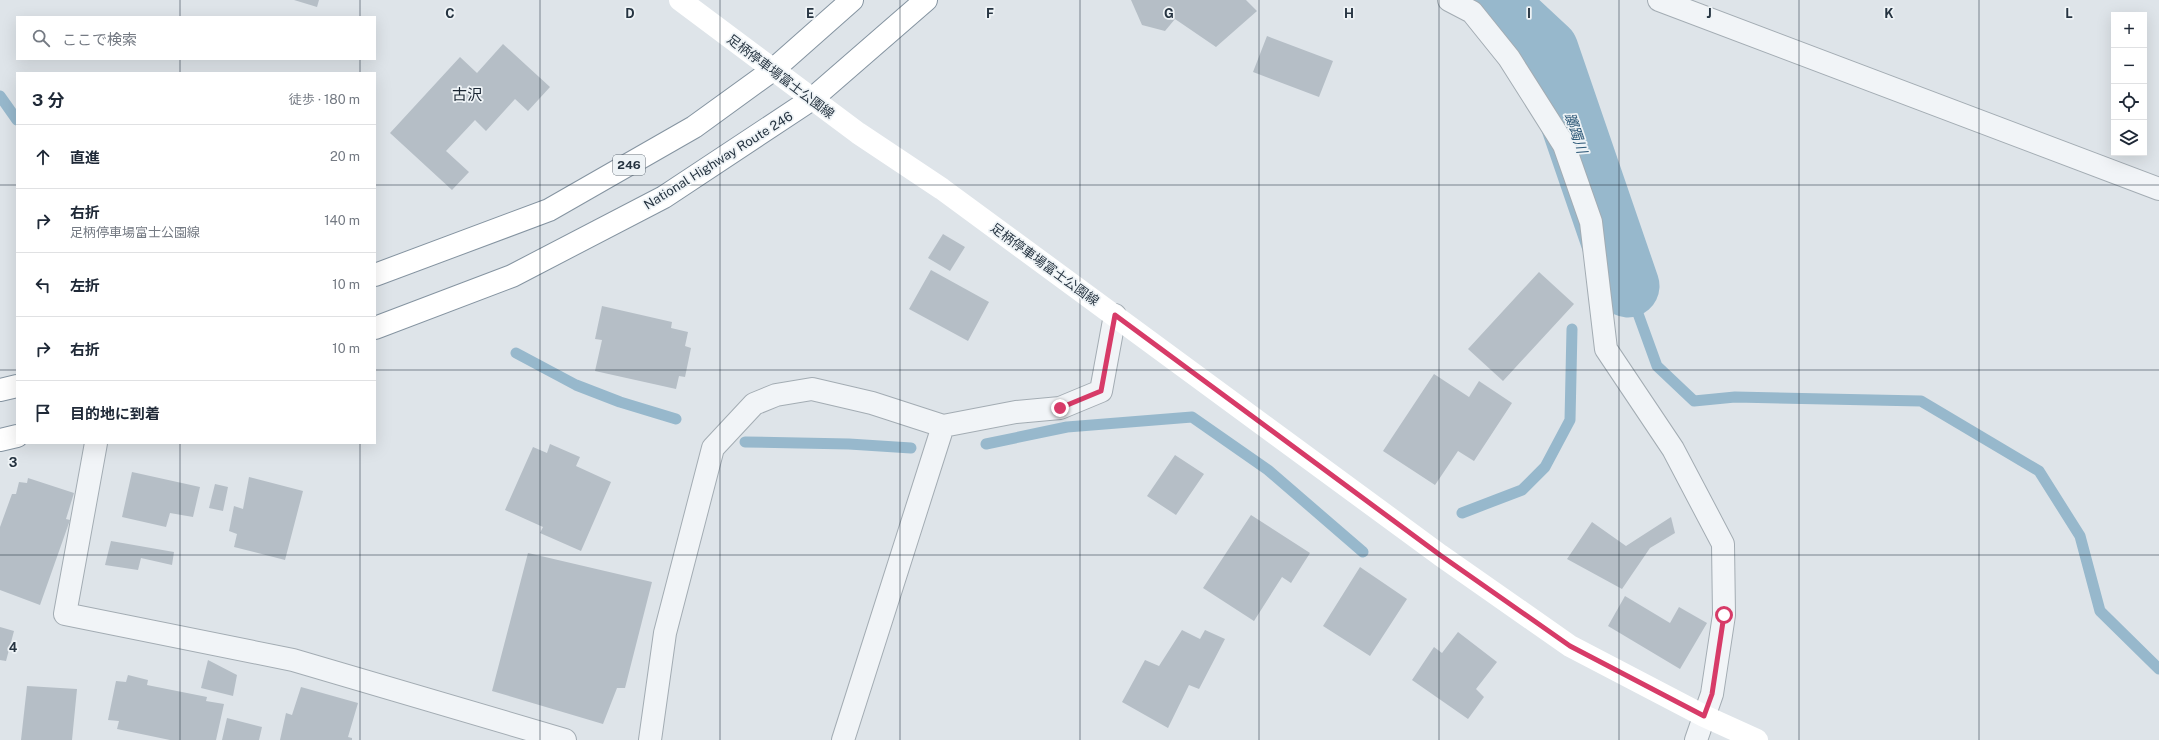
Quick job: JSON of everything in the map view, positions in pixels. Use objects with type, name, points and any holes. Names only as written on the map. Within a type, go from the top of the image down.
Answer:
[{"type":"main road","name":"足柄停車場富士公園線","points":[[680,0],[858,133],[942,189],[1440,555],[1570,646],[1704,716],[1756,740]]},
{"type":"main road","name":"246","points":[[376,275],[549,210],[694,127],[774,69],[852,0]]},
{"type":"main road","name":"National Highway Route 246","points":[[376,328],[512,276],[664,197],[812,99],[926,0]]},
{"type":"main road","points":[[0,390],[16,386]]},
{"type":"main road","points":[[0,440],[16,436]]},
{"type":"street","points":[[1449,0],[1475,6],[1564,145],[1591,222],[1606,349],[1673,449],[1723,544],[1724,615],[1712,694],[1696,740]]},
{"type":"street","points":[[1660,0],[2159,189]]},
{"type":"street","points":[[650,740],[665,633],[713,448],[754,404],[776,395],[812,390],[872,403],[943,426],[1016,412],[1060,408],[1101,391],[1115,315]]},
{"type":"street","points":[[843,740],[943,426]]},
{"type":"street","points":[[96,444],[65,614],[293,660],[565,740]]},
{"type":"building","points":[[294,0],[319,0],[317,7]]},
{"type":"building","points":[[1131,0],[1246,0],[1257,11],[1216,47],[1175,19],[1165,31],[1142,25]]},
{"type":"building","points":[[1267,36],[1333,61],[1319,97],[1253,72]]},
{"type":"building","points":[[503,44],[550,87],[528,111],[515,99],[486,131],[475,120],[446,151],[469,172],[452,190],[390,133],[460,57],[477,73]]},
{"type":"building","points":[[943,234],[965,247],[950,271],[928,258]]},
{"type":"building","points":[[931,270],[989,302],[968,341],[909,309]]},
{"type":"building","points":[[1539,272],[1574,304],[1503,381],[1468,349]]},
{"type":"building","points":[[602,306],[672,322],[671,328],[688,332],[685,346],[691,348],[685,377],[679,376],[676,389],[595,371],[602,340],[595,339]]},
{"type":"building","points":[[1434,374],[1469,397],[1479,381],[1512,403],[1474,461],[1458,451],[1435,485],[1383,451]]},
{"type":"building","points":[[550,444],[580,457],[576,466],[611,482],[581,551],[540,533],[543,527],[505,510],[533,447],[547,453]]},
{"type":"building","points":[[1175,455],[1204,474],[1176,515],[1147,496]]},
{"type":"building","points":[[132,472],[200,487],[193,517],[170,513],[166,527],[122,517]]},
{"type":"building","points":[[249,477],[303,491],[285,560],[234,547],[237,534],[229,531],[234,506],[243,509]]},
{"type":"building","points":[[28,478],[74,493],[66,519],[70,520],[40,605],[0,590],[0,527],[12,494],[16,494],[19,482],[27,483]]},
{"type":"building","points":[[215,484],[228,487],[223,511],[209,508]]},
{"type":"building","points":[[1251,515],[1310,553],[1291,583],[1282,577],[1254,621],[1203,588]]},
{"type":"building","points":[[1671,517],[1675,533],[1650,548],[1622,589],[1567,559],[1592,522],[1626,546]]},
{"type":"building","points":[[111,541],[174,552],[172,565],[141,558],[138,570],[105,565]]},
{"type":"building","points":[[528,553],[652,582],[625,688],[617,688],[603,724],[492,691]]},
{"type":"building","points":[[1360,567],[1407,599],[1370,656],[1323,626]]},
{"type":"building","points":[[1625,596],[1670,623],[1679,607],[1707,623],[1680,669],[1608,626]]},
{"type":"building","points":[[0,627],[14,631],[6,661],[0,660]]},
{"type":"building","points":[[1182,630],[1200,639],[1205,630],[1225,639],[1199,689],[1189,685],[1168,728],[1122,702],[1145,660],[1159,666]]},
{"type":"building","points":[[1458,632],[1497,662],[1476,689],[1484,697],[1468,719],[1412,680],[1434,647],[1442,653]]},
{"type":"building","points":[[208,660],[237,675],[233,696],[201,688]]},
{"type":"building","points":[[128,675],[148,680],[147,685],[207,697],[206,701],[224,704],[216,740],[170,740],[117,729],[119,721],[108,720],[116,681],[126,682]]},
{"type":"building","points":[[27,686],[77,689],[72,740],[21,740]]},
{"type":"building","points":[[301,687],[358,703],[348,737],[352,738],[352,740],[280,740],[286,713],[292,715]]},
{"type":"building","points":[[227,718],[262,727],[259,740],[222,740]]},
{"type":"waterway","name":"躑躅川","points":[[1493,0],[1547,50],[1628,286]]},
{"type":"waterway","points":[[0,96],[16,119]]},
{"type":"waterway","points":[[1628,286],[1657,366],[1694,401],[1735,397],[1921,401],[2039,471],[2080,536],[2100,611],[2159,669]]},
{"type":"waterway","points":[[1462,513],[1522,490],[1545,467],[1570,420],[1572,329]]},
{"type":"waterway","points":[[516,353],[576,385],[620,402],[676,419]]},
{"type":"waterway","points":[[986,444],[1067,427],[1192,417],[1268,470],[1363,552]]},
{"type":"waterway","points":[[745,442],[849,444],[911,448]]},
{"type":"district","name":"古沢","points":[[467,95]]},
{"type":"route","points":[[1060,408],[1101,391],[1115,315],[1440,555],[1570,646],[1704,716],[1712,694],[1724,615]]}]
